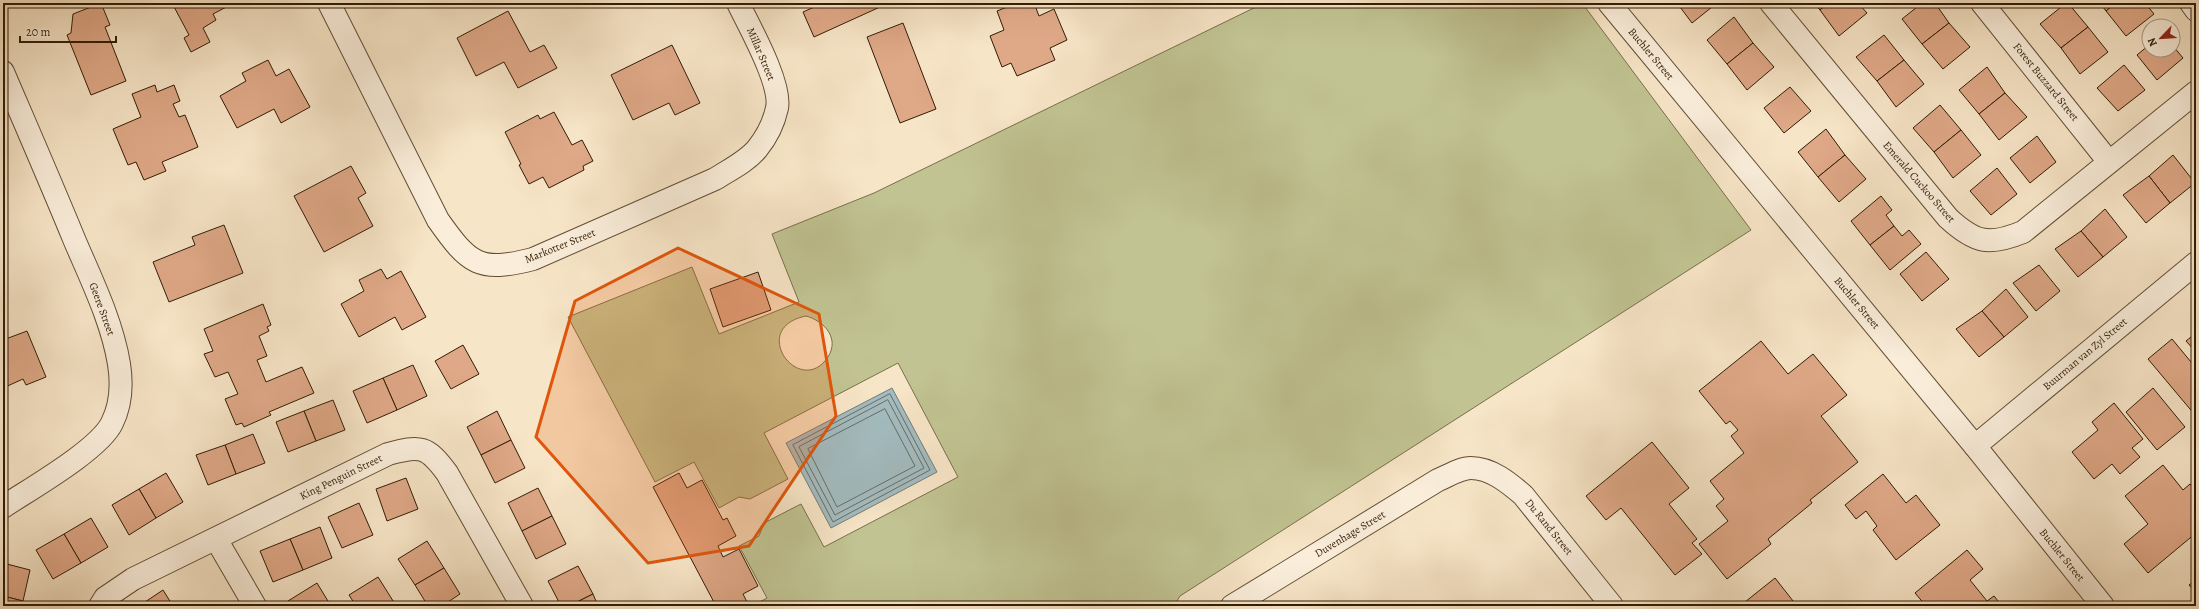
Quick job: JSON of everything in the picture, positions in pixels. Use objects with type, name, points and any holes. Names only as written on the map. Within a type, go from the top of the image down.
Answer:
[{"type":"street","name":"Markotter Street","points":[[329,3],[438,220],[454,242],[471,258],[488,266],[508,266],[533,259],[715,179],[737,165],[757,149],[769,131],[778,107]]},
{"type":"street","name":"Millar Street","points":[[738,3],[768,66],[775,87],[778,107]]},
{"type":"street","name":"Buchler Street","points":[[1609,3],[1975,446],[2103,606]]},
{"type":"street","name":"Emerald Cuckoo Street","points":[[1771,3],[1932,200],[1952,222],[1971,236],[1987,242],[2005,239],[2023,232],[2196,92]]},
{"type":"street","name":"Forest Buzzard Street","points":[[1982,3],[2110,162]]},
{"type":"street","points":[[2191,3],[2196,10]]},
{"type":"street","name":"Geere Street","points":[[3,72],[96,290],[113,340],[119,364],[121,387],[112,423],[103,436],[88,450],[3,507]]},
{"type":"street","name":"Buurman van Zyl Street","points":[[1975,446],[2196,263]]},
{"type":"street","name":"King Penguin Street","points":[[100,606],[105,598],[133,579],[388,454],[408,448],[422,449],[433,454],[447,473],[522,606]]},
{"type":"street","name":"Duvenhage Street","points":[[1232,606],[1438,480],[1471,468]]},
{"type":"street","name":"Du Rand Street","points":[[1471,468],[1488,472],[1507,480],[1523,495],[1612,606]]},
{"type":"street","points":[[216,539],[255,606]]},
{"type":"highlighted area","points":[[678,248],[819,314],[836,416],[749,546],[648,563],[536,437],[575,301]]},
{"type":"green space","points":[[1264,3],[1582,3],[1751,230],[1180,596],[1174,606],[752,606],[767,598],[739,546],[759,536],[764,523],[801,504],[824,547],[958,477],[898,363],[764,433],[788,479],[750,499],[739,497],[719,508],[694,462],[655,482],[568,317],[692,267],[719,334],[799,302],[772,234],[874,193]],"holes":[[[806,316],[813,318],[828,331],[832,343],[831,350],[828,357],[817,368],[804,370],[793,366],[784,357],[780,345],[781,333],[789,323]]]},
{"type":"water","points":[[892,388],[937,472],[831,528],[786,443]]},
{"type":"building","points":[[101,3],[110,25],[105,27],[126,81],[91,95],[67,35],[71,33],[73,14]]},
{"type":"building","points":[[172,3],[234,3],[213,14],[216,20],[203,28],[210,42],[191,52],[184,38],[189,35]]},
{"type":"building","points":[[823,3],[878,3],[880,7],[814,37],[803,12]]},
{"type":"building","points":[[1017,3],[1034,3],[1039,16],[1054,9],[1067,40],[1050,48],[1055,60],[1017,76],[1011,63],[1002,67],[990,36],[1004,30],[997,11]]},
{"type":"building","points":[[1677,3],[1717,3],[1692,23]]},
{"type":"building","points":[[1814,3],[1828,3],[1820,10]]},
{"type":"building","points":[[1828,3],[1858,3],[1867,13],[1839,36],[1820,10]]},
{"type":"building","points":[[1922,3],[1935,3],[1949,23],[1922,44],[1902,19]]},
{"type":"building","points":[[2068,3],[2088,27],[2061,48],[2040,24]]},
{"type":"building","points":[[2100,3],[2116,3],[2106,11]]},
{"type":"building","points":[[2116,3],[2145,3],[2154,14],[2149,18],[2141,18],[2141,24],[2126,36],[2106,11]]},
{"type":"building","points":[[508,11],[530,52],[544,45],[557,68],[518,88],[504,62],[476,76],[457,38]]},
{"type":"building","points":[[1734,17],[1753,43],[1727,64],[1707,40]]},
{"type":"building","points":[[903,23],[936,109],[900,123],[867,37]]},
{"type":"building","points":[[1949,23],[1970,47],[1943,69],[1922,44]]},
{"type":"building","points":[[2088,27],[2108,52],[2080,74],[2061,48]]},
{"type":"building","points":[[1884,35],[1904,60],[1877,81],[1856,57]]},
{"type":"building","points":[[1753,43],[1774,67],[1747,90],[1727,64]]},
{"type":"building","points":[[672,45],[700,103],[675,115],[669,103],[633,120],[611,75]]},
{"type":"building","points":[[2141,52],[2141,58],[2181,58],[2181,56],[2183,58],[2157,80],[2137,55]]},
{"type":"building","points":[[268,60],[276,76],[289,69],[310,107],[281,123],[274,109],[237,128],[220,96],[246,81],[242,73]]},
{"type":"building","points":[[1904,60],[1924,84],[1896,107],[1877,81]]},
{"type":"building","points":[[2124,65],[2145,90],[2118,111],[2097,88]]},
{"type":"building","points":[[1987,67],[2005,93],[1979,114],[1959,90]]},
{"type":"building","points":[[155,85],[157,92],[174,85],[180,101],[173,104],[179,117],[185,115],[198,147],[162,162],[166,171],[144,180],[136,162],[128,165],[113,129],[141,117],[132,94]]},
{"type":"building","points":[[1790,87],[1811,111],[1784,133],[1764,108]]},
{"type":"building","points":[[2005,93],[2027,117],[1999,140],[1979,114]]},
{"type":"building","points":[[1940,105],[1961,130],[1934,152],[1913,128]]},
{"type":"building","points":[[554,112],[572,145],[582,140],[593,161],[583,166],[584,170],[549,188],[543,177],[529,184],[505,132],[538,115],[540,119]]},
{"type":"building","points":[[1826,129],[1845,155],[1818,177],[1798,152]]},
{"type":"building","points":[[1961,130],[1981,155],[1953,178],[1934,152]]},
{"type":"building","points":[[2037,136],[2056,162],[2030,183],[2010,158]]},
{"type":"building","points":[[2196,137],[2196,147],[2191,141]]},
{"type":"building","points":[[1845,155],[1866,179],[1839,202],[1818,177]]},
{"type":"building","points":[[2173,155],[2195,183],[2170,203],[2149,176]]},
{"type":"building","points":[[351,166],[366,193],[358,198],[373,226],[324,252],[294,196]]},
{"type":"building","points":[[1997,168],[2017,194],[1991,215],[1970,191]]},
{"type":"building","points":[[2149,176],[2170,203],[2146,223],[2123,195]]},
{"type":"building","points":[[1881,196],[1892,210],[1886,215],[1894,226],[1870,245],[1851,221]]},
{"type":"building","points":[[2105,209],[2127,237],[2103,257],[2081,231]]},
{"type":"building","points":[[224,225],[243,273],[169,302],[153,262],[195,245],[192,237]]},
{"type":"building","points":[[1894,226],[1902,236],[1909,230],[1921,244],[1890,270],[1870,245]]},
{"type":"building","points":[[2081,231],[2103,257],[2078,277],[2055,249]]},
{"type":"building","points":[[1926,252],[1949,279],[1922,301],[1900,274]]},
{"type":"building","points":[[2039,265],[2060,291],[2036,311],[2013,283]]},
{"type":"building","points":[[381,269],[387,279],[401,271],[426,317],[402,330],[395,317],[359,337],[341,304],[364,291],[359,280]]},
{"type":"building","points":[[758,272],[771,310],[723,327],[710,289]]},
{"type":"building","points":[[2006,289],[2028,317],[2004,337],[1982,311]]},
{"type":"building","points":[[263,304],[271,325],[267,327],[269,331],[259,336],[267,356],[257,360],[266,382],[302,367],[314,393],[269,412],[271,415],[244,427],[242,423],[236,425],[225,399],[238,394],[228,372],[215,377],[204,354],[213,351],[204,329]]},
{"type":"building","points":[[1982,311],[2004,337],[1979,357],[1956,329]]},
{"type":"building","points":[[27,331],[46,377],[26,385],[23,379],[3,388],[3,340]]},
{"type":"building","points":[[2196,333],[2196,352],[2186,341]]},
{"type":"building","points":[[2172,339],[2196,368],[2195,415],[2148,359]]},
{"type":"building","points":[[1761,341],[1788,374],[1813,354],[1847,395],[1821,416],[1858,462],[1810,500],[1812,503],[1768,539],[1771,544],[1727,579],[1699,544],[1728,521],[1716,506],[1724,499],[1710,481],[1744,453],[1731,436],[1738,430],[1730,421],[1726,424],[1699,391]]},
{"type":"building","points":[[463,345],[479,374],[451,389],[435,361]]},
{"type":"building","points":[[413,365],[427,396],[397,410],[383,378]]},
{"type":"building","points":[[383,378],[397,410],[367,423],[353,391]]},
{"type":"building","points":[[2153,388],[2185,427],[2157,450],[2126,412]]},
{"type":"building","points":[[333,400],[345,430],[316,441],[304,411]]},
{"type":"building","points":[[2114,403],[2143,439],[2132,448],[2140,457],[2120,474],[2112,464],[2094,479],[2072,452],[2098,430],[2092,422]]},
{"type":"building","points":[[304,411],[316,441],[288,452],[276,422]]},
{"type":"building","points":[[497,411],[511,440],[481,455],[467,427]]},
{"type":"building","points":[[253,434],[265,463],[236,474],[225,445]]},
{"type":"building","points":[[511,440],[525,468],[495,483],[481,455]]},
{"type":"building","points":[[1652,442],[1689,488],[1669,504],[1697,539],[1692,543],[1702,554],[1675,575],[1621,508],[1606,520],[1586,496]]},
{"type":"building","points":[[225,445],[236,474],[208,485],[196,455]]},
{"type":"building","points":[[2163,465],[2183,490],[2190,484],[2194,489],[2196,487],[2196,533],[2148,573],[2124,544],[2148,524],[2125,496]]},
{"type":"building","points":[[166,473],[183,502],[156,518],[139,489]]},
{"type":"building","points":[[679,473],[687,488],[702,480],[723,520],[727,518],[736,536],[718,546],[723,557],[739,549],[758,586],[743,594],[748,604],[744,606],[716,606],[653,487]]},
{"type":"building","points":[[1883,474],[1906,503],[1916,495],[1940,525],[1896,560],[1873,530],[1877,526],[1866,511],[1856,519],[1845,505]]},
{"type":"building","points":[[406,478],[418,509],[387,521],[376,489]]},
{"type":"building","points":[[538,488],[552,516],[522,531],[508,503]]},
{"type":"building","points":[[139,489],[156,518],[129,535],[112,505]]},
{"type":"building","points":[[359,503],[373,535],[342,548],[328,517]]},
{"type":"building","points":[[552,516],[566,544],[536,559],[522,531]]},
{"type":"building","points":[[91,518],[108,547],[81,563],[64,534]]},
{"type":"building","points":[[320,527],[332,558],[303,570],[290,539]]},
{"type":"building","points":[[64,534],[81,563],[53,579],[36,550]]},
{"type":"building","points":[[290,539],[303,570],[273,582],[260,551]]},
{"type":"building","points":[[427,541],[444,568],[415,585],[398,559]]},
{"type":"building","points":[[1967,550],[1983,569],[1970,580],[1987,601],[1994,596],[2002,606],[1926,606],[1915,593]]},
{"type":"building","points":[[3,563],[30,570],[23,601],[3,596]]},
{"type":"building","points":[[578,566],[593,594],[569,606],[561,606],[548,581]]},
{"type":"building","points":[[444,568],[460,594],[442,606],[428,606],[415,585]]},
{"type":"building","points":[[378,577],[395,604],[391,606],[356,606],[349,595]]},
{"type":"building","points":[[1775,578],[1797,606],[1740,606]]},
{"type":"building","points":[[2196,580],[2196,593],[2189,585]]},
{"type":"building","points":[[317,583],[331,606],[291,606],[288,601]]},
{"type":"building","points":[[163,590],[173,606],[139,606]]},
{"type":"building","points":[[593,594],[598,606],[569,606]]},
{"type":"building","points":[[3,596],[23,601],[21,606],[3,606]]}]
